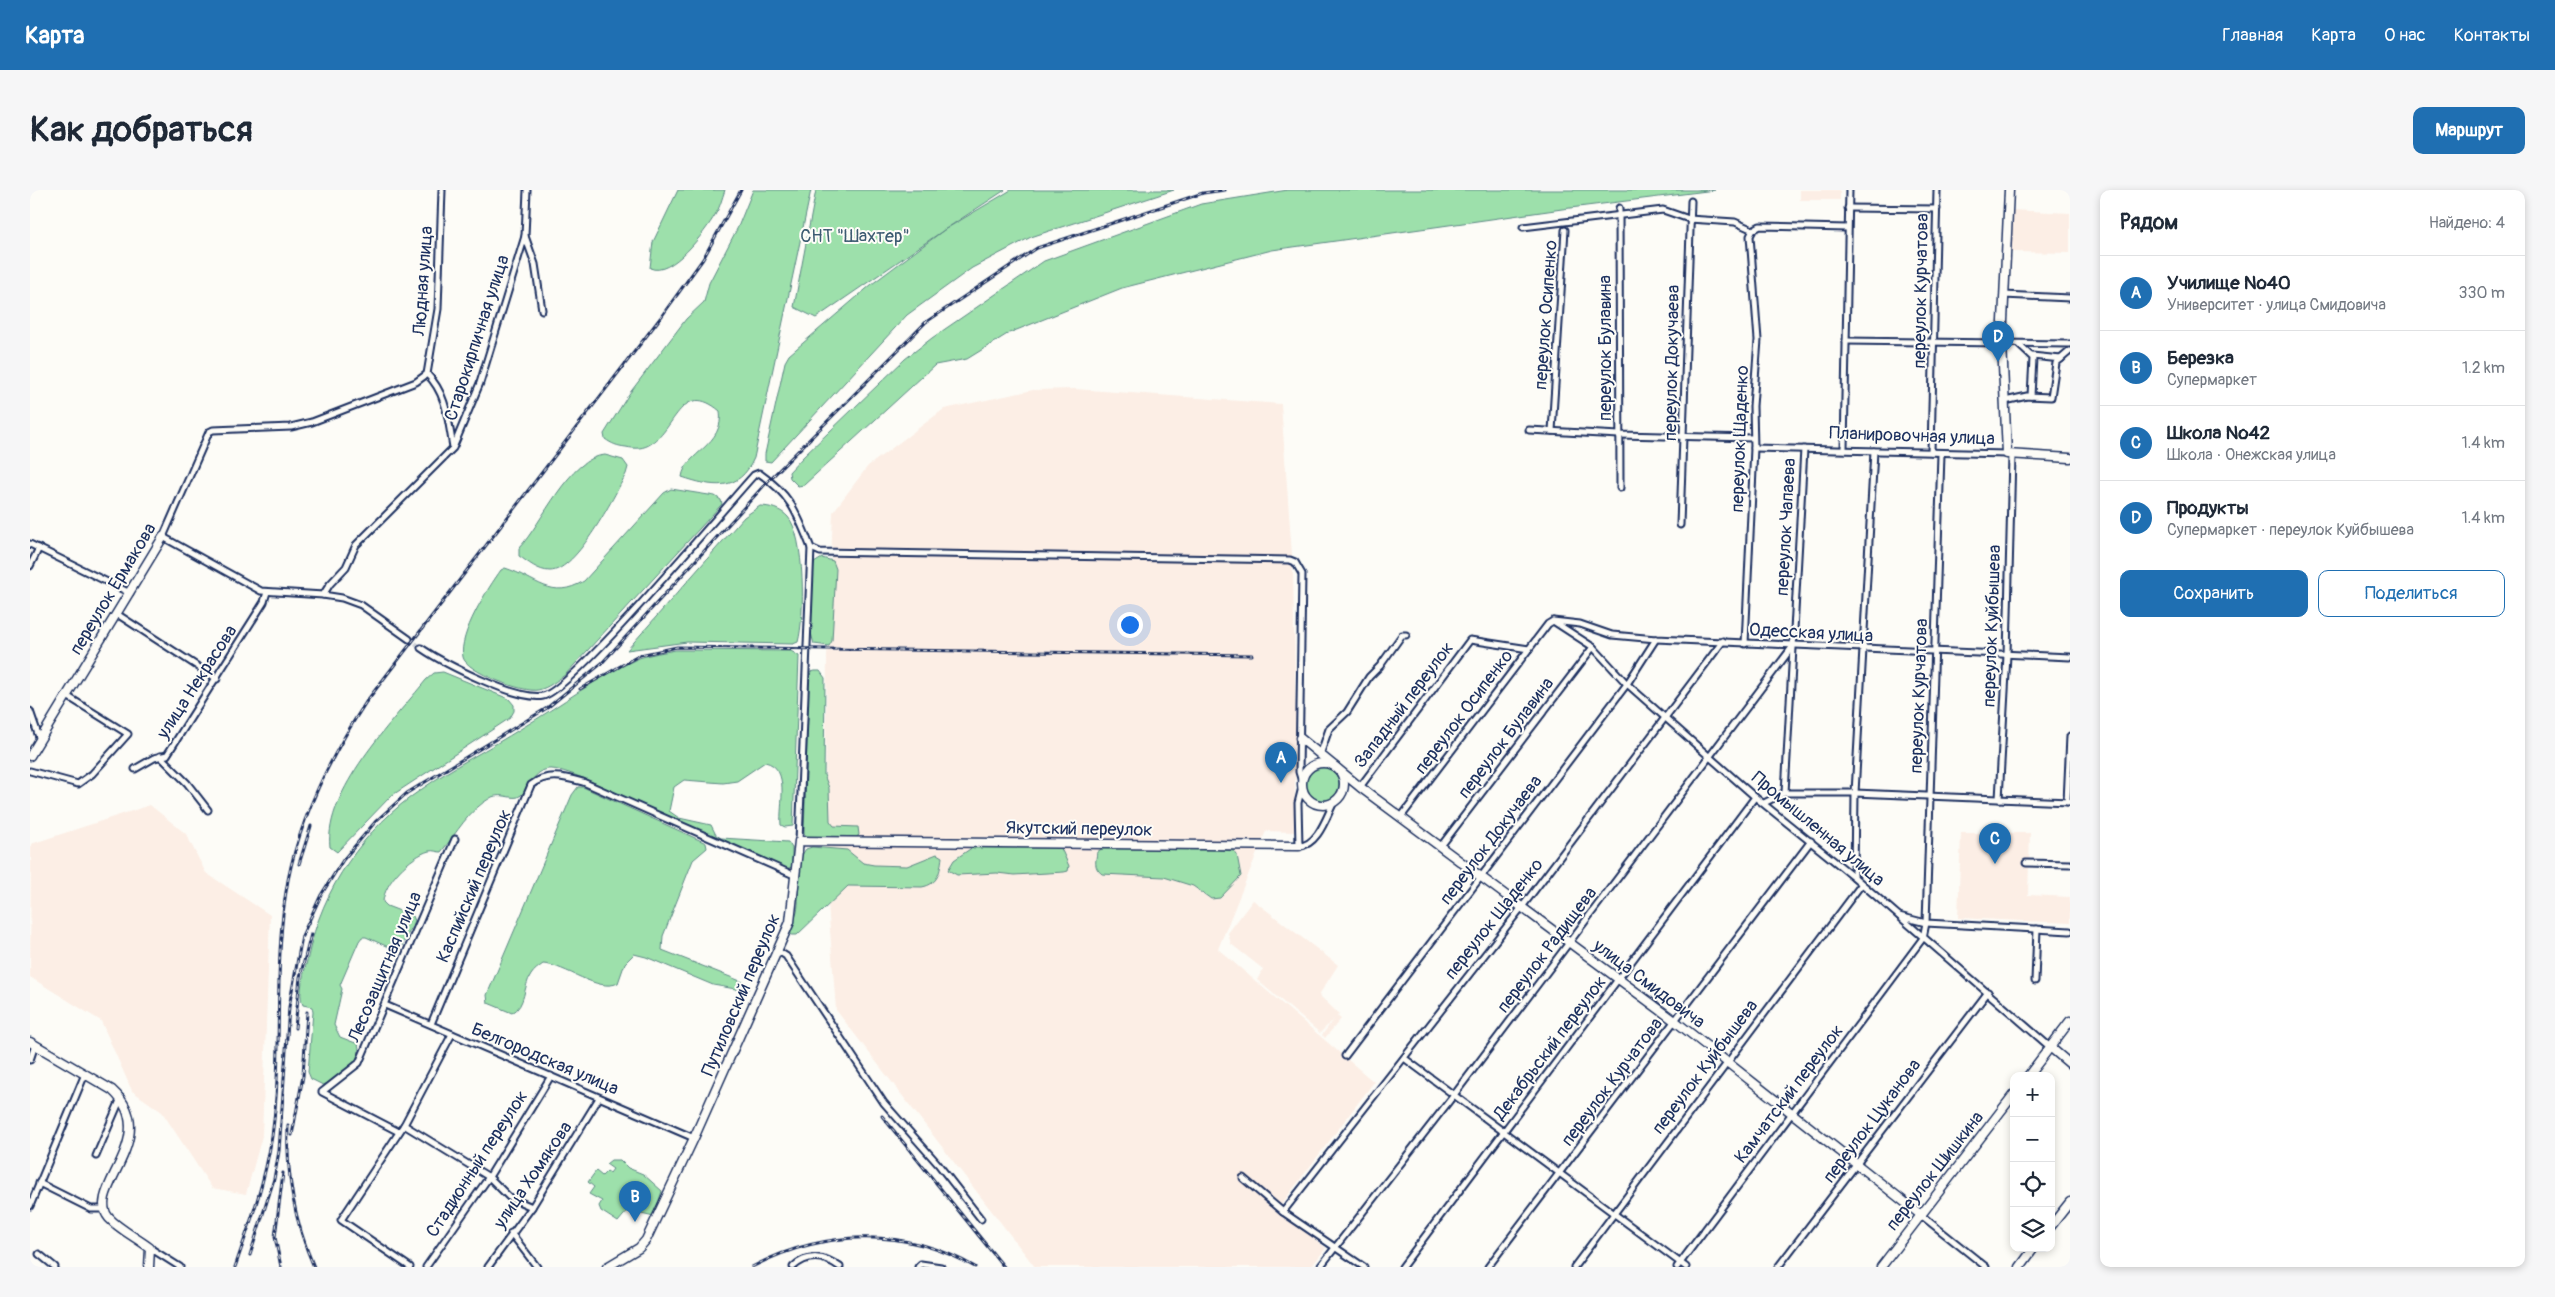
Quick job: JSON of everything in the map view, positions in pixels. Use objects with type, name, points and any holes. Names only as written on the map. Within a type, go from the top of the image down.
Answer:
[{"type":"main road","name":"переулок Куйбышева","points":[[2009,190],[2002,343],[2004,401],[2009,454]]},
{"type":"main road","name":"Планировочная улица","points":[[2009,454],[2070,458]]},
{"type":"main road","name":"переулок Ермакова","points":[[30,756],[118,614],[163,537]]},
{"type":"main road","name":"улица Смидовича","points":[[1300,738],[1360,787],[1675,1021],[1921,1215]]},
{"type":"main road","points":[[1341,794],[1342,779],[1334,767],[1324,764],[1314,766],[1306,772],[1302,784],[1306,796],[1314,803],[1324,805],[1334,802],[1349,789],[1360,787]]},
{"type":"main road","name":"Якутский переулок","points":[[800,841],[1299,846]]},
{"type":"main road","name":"Путиловский переулок","points":[[607,1267],[638,1248],[646,1240],[694,1138],[778,951],[792,914],[800,841]]},
{"type":"main road","points":[[2031,1072],[2070,1021]]},
{"type":"main road","points":[[33,1044],[85,1074],[121,1098],[128,1112],[130,1126],[128,1145],[105,1196],[104,1209],[109,1218],[150,1248],[149,1267]]},
{"type":"main road","name":"Промышленная улица","points":[[2050,1047],[2070,1064]]},
{"type":"main road","name":"переулок Шишкина","points":[[1881,1267],[2010,1099]]},
{"type":"main road","points":[[2055,1221],[2070,1202]]},
{"type":"main road","points":[[2020,1267],[2031,1252]]},
{"type":"street","name":"Людная улица","points":[[427,374],[438,309],[442,190]]},
{"type":"street","name":"Старокирпичная улица","points":[[453,448],[483,374],[524,236],[527,190]]},
{"type":"street","points":[[1844,449],[1849,190]]},
{"type":"street","name":"переулок Курчатова","points":[[1931,452],[1937,190]]},
{"type":"street","name":"переулок Докучаева","points":[[1680,525],[1691,201]]},
{"type":"street","name":"переулок Булавина","points":[[1619,208],[1620,488]]},
{"type":"street","points":[[1848,208],[1937,209]]},
{"type":"street","points":[[1523,227],[1662,210],[1689,219],[1735,222],[1753,230],[1760,226],[1847,228]]},
{"type":"street","name":"переулок Осипенко","points":[[1552,432],[1565,230]]},
{"type":"street","name":"переулок Щаденко","points":[[1745,644],[1754,448],[1753,406],[1758,340],[1750,236],[1753,230]]},
{"type":"street","name":"Старокирпичная улица","points":[[524,236],[535,264],[542,310]]},
{"type":"street","points":[[2004,295],[2070,298]]},
{"type":"street","points":[[1846,341],[1933,344],[2070,344]]},
{"type":"street","points":[[2018,344],[2032,356],[2060,359]]},
{"type":"street","points":[[2004,401],[2031,396],[2051,397],[2053,371],[2056,363],[2070,351]]},
{"type":"street","points":[[2031,396],[2032,356]]},
{"type":"street","name":"переулок Ермакова","points":[[163,537],[210,432],[222,428],[291,427],[312,422],[416,382],[427,374]]},
{"type":"street","points":[[323,595],[330,584],[346,567],[356,545],[453,448],[443,396],[435,382],[427,374]]},
{"type":"street","points":[[1529,430],[1619,436],[1754,438]]},
{"type":"street","name":"Планировочная улица","points":[[1754,448],[1844,449],[1941,454],[2009,454]]},
{"type":"street","name":"переулок Чапаева","points":[[1785,793],[1804,449]]},
{"type":"street","points":[[1854,877],[1856,793],[1874,451]]},
{"type":"street","name":"переулок Курчатова","points":[[1922,938],[1926,923],[1941,454]]},
{"type":"street","name":"переулок Куйбышева","points":[[1999,799],[2007,655],[2009,454]]},
{"type":"street","points":[[421,648],[506,690],[532,697],[550,694],[566,681],[618,628],[754,476],[759,473],[784,492],[795,509],[811,548],[820,552],[1290,560],[1295,562],[1302,574],[1300,738],[1302,784],[1298,803],[1299,846],[1309,842],[1322,827],[1334,802]]},
{"type":"street","points":[[163,537],[256,589],[267,592],[323,595],[342,598],[361,605],[409,639]]},
{"type":"street","points":[[30,544],[130,593]]},
{"type":"street","points":[[30,566],[39,548]]},
{"type":"street","name":"Путиловский переулок","points":[[800,841],[811,548]]},
{"type":"street","name":"улица Некрасова","points":[[134,769],[160,756],[167,755],[217,679],[264,602],[267,592]]},
{"type":"street","points":[[118,614],[217,679]]},
{"type":"street","name":"переулок Осипенко","points":[[1401,817],[1551,622]]},
{"type":"street","name":"Одесская улица","points":[[1551,622],[1580,624],[1612,635],[1656,639],[2070,657]]},
{"type":"street","name":"Промышленная улица","points":[[1551,622],[1593,647],[1627,684],[1665,718],[1756,797],[1854,877],[1922,938],[1988,992],[2050,1047]]},
{"type":"street","points":[[1320,755],[1329,729],[1347,712],[1368,677],[1380,666],[1402,635],[1406,635]]},
{"type":"street","name":"переулок Докучаева","points":[[1345,1056],[1627,684],[1656,639]]},
{"type":"street","name":"Западный переулок","points":[[1360,787],[1470,640],[1529,649]]},
{"type":"street","name":"переулок Щаденко","points":[[1284,1212],[1522,907],[1723,642]]},
{"type":"street","name":"переулок Радищева","points":[[1320,1267],[1712,757],[1793,646]]},
{"type":"street","name":"переулок Булавина","points":[[1441,846],[1593,647]]},
{"type":"street","points":[[30,771],[78,784],[92,774],[128,734],[67,696]]},
{"type":"street","points":[[30,711],[40,740]]},
{"type":"street","points":[[1764,803],[1785,793],[1856,793],[2068,802],[2070,736]]},
{"type":"street","points":[[160,756],[187,783],[208,810]]},
{"type":"street","name":"Каспийский переулок","points":[[431,1024],[531,786],[549,775],[583,782],[797,877]]},
{"type":"street","name":"Декабрьский переулок","points":[[1402,1267],[1756,797]]},
{"type":"street","name":"Лесозащитная улица","points":[[399,1132],[322,1092],[359,1063],[455,839]]},
{"type":"street","name":"переулок Курчатова","points":[[1488,1267],[1811,842]]},
{"type":"street","points":[[2026,863],[2070,864]]},
{"type":"street","name":"переулок Куйбышева","points":[[1574,1267],[1861,885]]},
{"type":"street","points":[[1898,916],[1926,923],[2070,931]]},
{"type":"street","points":[[2035,981],[2037,929]]},
{"type":"street","name":"Камчатский переулок","points":[[1678,1265],[1922,938]]},
{"type":"street","points":[[778,951],[786,956],[884,1103],[938,1164],[980,1219]]},
{"type":"street","name":"переулок Цуканова","points":[[1778,1267],[1988,992]]},
{"type":"street","name":"Белгородская улица","points":[[385,1005],[694,1138]]},
{"type":"street","points":[[410,1267],[341,1220],[404,1125],[452,1034]]},
{"type":"street","points":[[30,1060],[33,1044]]},
{"type":"street","points":[[1404,1058],[1614,1214],[1678,1265],[1686,1267]]},
{"type":"street","points":[[30,1206],[85,1074]]},
{"type":"street","name":"Стадионный переулок","points":[[426,1267],[489,1177],[551,1076]]},
{"type":"street","points":[[96,1156],[121,1098]]},
{"type":"street","name":"улица Хомякова","points":[[488,1267],[511,1233],[532,1207],[600,1098]]},
{"type":"street","points":[[404,1125],[489,1177],[502,1192],[532,1207]]},
{"type":"street","points":[[1243,1178],[1284,1212],[1364,1267]]},
{"type":"street","points":[[39,1183],[91,1209],[104,1209]]},
{"type":"street","name":"улица Смидовича","points":[[1921,1215],[1986,1267]]},
{"type":"street","points":[[511,1233],[537,1267]]},
{"type":"street","points":[[150,1248],[180,1267]]},
{"type":"street","points":[[39,1254],[55,1267]]},
{"type":"street","points":[[793,1267],[802,1260],[820,1257],[829,1258],[840,1267]]},
{"type":"street","points":[[918,1267],[921,1264],[941,1267]]},
{"type":"shaded area","points":[[1800,190],[1840,190],[1840,200],[1800,200]]},
{"type":"shaded area","points":[[2012,210],[2070,213],[2070,253],[2011,252]]},
{"type":"shaded area","points":[[1075,389],[1281,404],[1293,568],[1296,735],[1294,832],[1266,831],[1218,949],[1374,1082],[1277,1210],[1326,1248],[1311,1267],[1035,1267],[836,1010],[824,850],[827,657],[833,512],[868,466],[944,409],[1033,390]]},
{"type":"shaded area","points":[[150,805],[186,834],[206,873],[270,915],[262,1136],[246,1194],[212,1188],[162,1112],[132,1091],[101,1021],[30,977],[31,844]]},
{"type":"shaded area","points":[[1961,833],[2030,833],[2028,895],[2070,897],[2070,923],[1958,918]]},
{"type":"shaded area","points":[[1253,900],[1338,965],[1319,995],[1339,1014],[1337,1016],[1341,1019],[1325,1038],[1322,1035],[1334,1019],[1320,1033],[1257,980],[1263,969],[1231,944],[1228,933]]},
{"type":"green space","points":[[678,190],[725,190],[717,212],[704,232],[687,252],[668,266],[658,269],[650,268],[653,242]]},
{"type":"green space","points":[[753,190],[811,190],[754,458],[741,477],[733,482],[714,485],[682,477],[690,461],[717,432],[720,423],[720,411],[707,403],[697,401],[688,403],[680,410],[660,436],[649,445],[643,447],[620,446],[605,439],[604,434],[629,394],[686,319],[704,302],[709,283],[738,227]]},
{"type":"green space","name":"СНТ \"Шахтер\"","points":[[816,190],[1005,190],[816,318],[794,307]]},
{"type":"green space","points":[[1011,190],[1174,190],[1031,237],[972,268],[907,315],[771,462],[765,461],[785,362],[789,355],[872,284],[944,230]]},
{"type":"green space","points":[[1288,190],[1715,190],[1562,209],[1272,250],[1122,288],[1009,333],[967,359],[935,365],[804,485],[798,486],[790,478],[789,472],[803,457],[905,359],[932,338],[1044,261],[1201,204]]},
{"type":"green space","points":[[605,455],[623,460],[628,467],[626,474],[594,531],[572,559],[561,568],[546,571],[537,568],[519,556],[519,548],[568,479],[580,467],[592,459]]},
{"type":"green space","points":[[671,489],[715,496],[721,500],[722,504],[565,675],[545,688],[531,690],[509,685],[484,675],[467,663],[463,657],[463,648],[469,625],[501,570],[505,568],[516,572],[544,586],[562,589],[572,587],[584,581],[664,493]]},
{"type":"green space","points":[[760,506],[775,508],[785,514],[794,527],[798,541],[802,577],[802,615],[798,642],[793,644],[687,642],[627,650],[744,517]]},
{"type":"green space","points":[[822,558],[833,561],[836,569],[832,641],[829,646],[814,644],[811,633],[814,563]]},
{"type":"green space","points":[[676,650],[791,651],[799,656],[793,826],[785,827],[781,825],[781,779],[778,771],[765,762],[737,781],[723,783],[684,780],[674,787],[669,811],[679,818],[711,825],[716,835],[721,838],[788,842],[792,848],[792,867],[786,869],[578,776],[556,769],[542,771],[518,797],[496,796],[484,802],[476,808],[441,852],[431,851],[414,858],[393,878],[388,886],[383,902],[387,906],[413,916],[415,921],[400,949],[395,950],[366,937],[362,937],[359,941],[340,985],[342,989],[334,1025],[340,1037],[358,1044],[357,1056],[349,1066],[328,1083],[323,1085],[311,1079],[308,1072],[313,1012],[312,1007],[303,1005],[301,988],[315,932],[324,907],[348,862],[364,841],[382,822],[422,789],[594,682],[639,658]]},
{"type":"green space","points":[[820,671],[825,678],[824,775],[829,788],[830,821],[834,826],[858,827],[859,835],[855,838],[809,838],[804,834],[809,679],[811,672]]},
{"type":"green space","points":[[443,672],[509,699],[514,705],[514,711],[510,718],[391,796],[337,852],[330,847],[331,825],[338,803],[349,781],[379,737],[426,680],[434,673]]},
{"type":"green space","points":[[1322,767],[1329,768],[1334,772],[1338,777],[1338,791],[1334,796],[1329,800],[1322,801],[1315,800],[1310,796],[1306,791],[1305,784],[1306,777],[1310,772],[1315,768]]},
{"type":"green space","points":[[578,787],[583,787],[706,843],[707,848],[693,860],[663,936],[662,950],[748,984],[750,988],[747,991],[713,985],[646,957],[634,954],[625,963],[618,983],[610,985],[592,982],[562,969],[543,964],[535,970],[528,980],[522,1001],[517,1010],[512,1013],[488,1003],[487,995],[572,795]]},
{"type":"green space","points":[[1060,846],[1069,866],[1068,871],[1064,872],[1014,875],[997,873],[957,875],[948,870],[954,860],[973,847]]},
{"type":"green space","points":[[812,847],[847,850],[863,863],[874,865],[907,866],[937,854],[942,857],[938,876],[932,883],[922,887],[848,886],[797,935],[791,935],[798,904],[798,871],[806,849]]},
{"type":"green space","points":[[1103,848],[1199,848],[1234,851],[1237,855],[1241,876],[1220,898],[1211,899],[1193,886],[1164,877],[1102,874],[1097,869],[1096,861],[1097,852]]},
{"type":"green space","points":[[611,1160],[620,1160],[628,1168],[643,1174],[662,1191],[654,1216],[628,1210],[618,1222],[601,1211],[599,1206],[602,1201],[589,1194],[594,1187],[588,1182],[596,1171],[602,1176],[607,1171],[610,1173],[613,1169],[606,1164]]},
{"type":"tunnel","points":[[409,639],[421,648]]},
{"type":"railway","points":[[235,1267],[261,1186],[272,1136],[277,1073],[280,944],[283,912],[294,856],[318,787],[340,744],[366,702],[661,317],[703,259],[741,190]]},
{"type":"railway","points":[[250,1255],[274,1179],[279,1151],[289,1007],[302,936],[321,895],[343,860],[376,821],[407,793],[547,708],[602,663],[769,480],[926,322],[1037,248],[1203,193],[1225,190]]},
{"type":"railway","points":[[580,689],[640,655],[677,647],[1252,655]]},
{"type":"railway","points":[[299,864],[311,826]]},
{"type":"railway","points":[[295,1028],[300,977],[311,934]]},
{"type":"railway","points":[[292,1135],[303,1076],[307,1012]]},
{"type":"railway","points":[[882,1116],[1004,1267]]},
{"type":"railway","points":[[288,1125],[288,1162],[296,1215],[314,1267]]},
{"type":"railway","points":[[281,1267],[275,1237],[283,1173]]},
{"type":"railway","points":[[752,1267],[806,1246],[835,1240],[863,1238],[892,1239],[920,1244],[948,1254],[975,1267]]},
{"type":"place","name":"Продукты","points":[[1998,362]]},
{"type":"place","name":"Училище №40","points":[[1281,783]]},
{"type":"place","name":"Школа №42","points":[[1995,864]]},
{"type":"place","name":"Березка","points":[[635,1222]]}]
